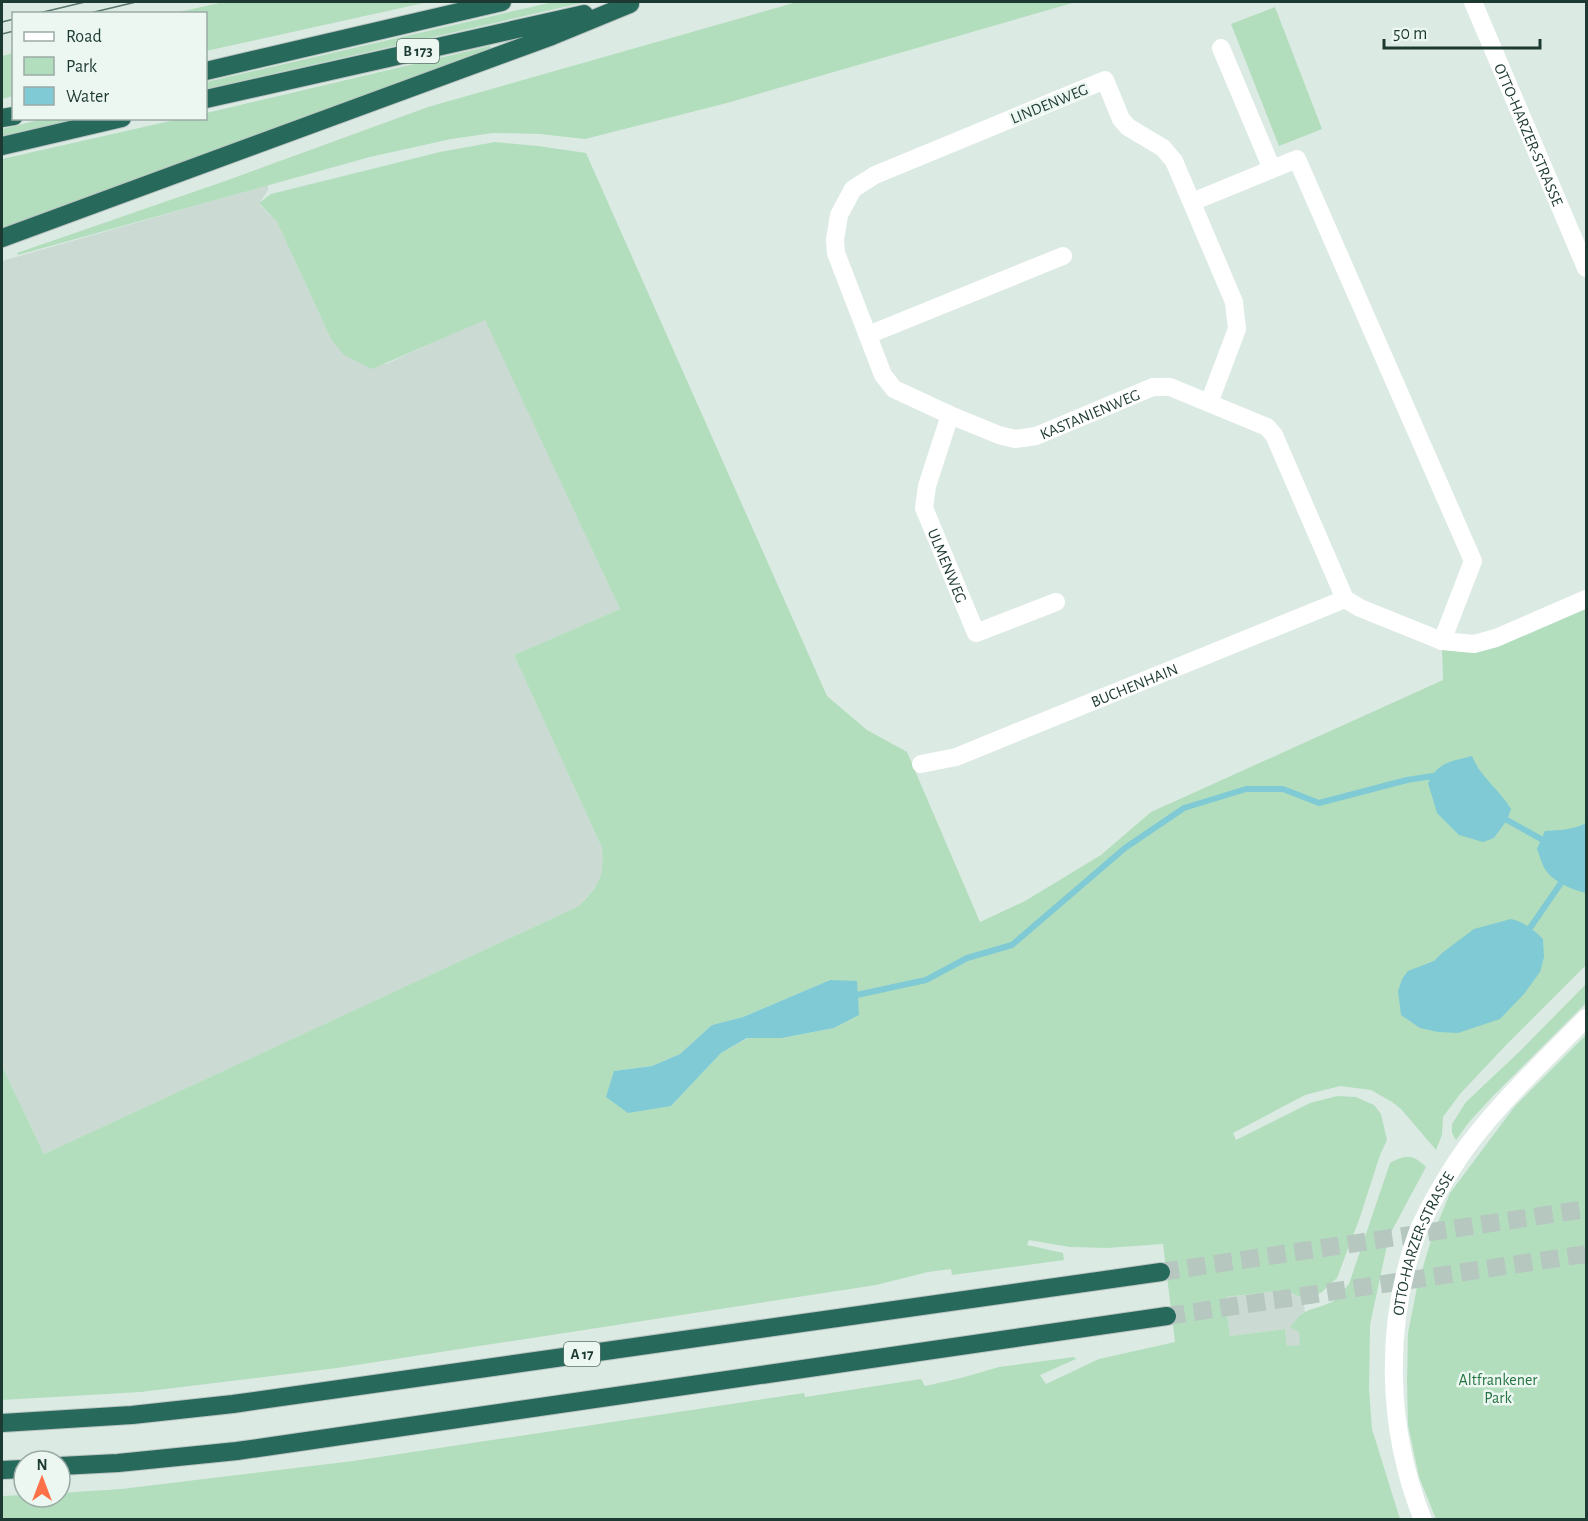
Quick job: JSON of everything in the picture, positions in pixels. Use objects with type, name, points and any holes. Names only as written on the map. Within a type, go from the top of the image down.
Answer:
[{"type":"highway","name":"B 173","points":[[207,71],[502,2]]},
{"type":"highway","name":"B 173","points":[[207,99],[635,2]]},
{"type":"highway","points":[[2,238],[552,36],[635,2]]},
{"type":"highway","points":[[2,146],[113,120]]},
{"type":"highway","name":"A 17","points":[[2,1423],[132,1415],[234,1404],[1161,1272]]},
{"type":"highway","points":[[72,1465],[118,1463],[249,1449],[1167,1316]]},
{"type":"street","name":"OTTO-HARZER-STRASSE","points":[[1473,2],[1587,268]]},
{"type":"street","points":[[1221,48],[1272,170]]},
{"type":"street","name":"LINDENWEG","points":[[853,189],[875,175],[1105,80],[1121,119],[1128,127],[1163,148],[1174,161],[1234,302],[1237,329],[1209,403]]},
{"type":"street","points":[[1192,202],[1297,159],[1473,561],[1442,641]]},
{"type":"street","name":"KASTANIENWEG","points":[[853,189],[840,215],[835,240],[836,253],[883,375],[894,389],[950,416],[1015,439],[1036,436],[1153,387],[1170,387],[1267,427],[1274,435],[1345,599]]},
{"type":"street","points":[[868,335],[1063,256]]},
{"type":"street","name":"ULMENWEG","points":[[950,416],[927,486],[924,508],[976,633],[1056,602]]},
{"type":"street","points":[[1345,599],[1360,609],[1442,641],[1474,644],[1496,638],[1587,599]]},
{"type":"street","name":"BUCHENHAIN","points":[[921,764],[956,758],[1345,599]]},
{"type":"street","name":"OTTO-HARZER-STRASSE","points":[[1423,1520],[1405,1464],[1397,1425],[1394,1382],[1395,1329],[1404,1278],[1418,1229],[1467,1146],[1504,1101],[1587,1018]]},
{"type":"shaded area","points":[[268,185],[268,190],[259,204],[277,222],[331,339],[386,364],[485,319],[620,609],[514,655],[602,848],[603,868],[599,882],[579,906],[44,1154],[2,1066],[2,261]]},
{"type":"shaded area","points":[[1284,1290],[1303,1298],[1305,1312],[1300,1315],[1300,1345],[1287,1347],[1285,1329],[1230,1336],[1225,1297]]},
{"type":"green space","points":[[224,2],[428,2],[207,51],[207,12],[179,12]]},
{"type":"green space","points":[[553,2],[586,2],[207,89],[207,82]]},
{"type":"green space","points":[[797,2],[1076,2],[727,103],[585,139],[540,134],[493,133],[451,139],[370,157],[18,255],[17,253],[228,180],[428,107]]},
{"type":"green space","points":[[1275,7],[1322,129],[1279,146],[1231,24]]},
{"type":"green space","points":[[490,46],[492,52],[343,103],[2,229],[2,159],[175,120],[207,120],[207,113]]},
{"type":"green space","points":[[12,53],[12,96],[2,99],[2,56]]},
{"type":"green space","points":[[39,120],[73,120],[2,136],[2,129]]},
{"type":"green space","points":[[495,142],[586,153],[827,696],[867,730],[907,752],[980,922],[1025,901],[1101,855],[1151,812],[1443,680],[1442,649],[1586,607],[1586,965],[1460,1094],[1443,1117],[1442,1135],[1436,1150],[1401,1109],[1392,1102],[1371,1090],[1340,1086],[1305,1095],[1233,1133],[1236,1140],[1310,1103],[1337,1096],[1356,1097],[1374,1105],[1381,1114],[1387,1140],[1337,1278],[1322,1292],[1312,1297],[1303,1298],[1284,1290],[1225,1297],[1230,1336],[1285,1329],[1287,1346],[1300,1345],[1299,1332],[1290,1327],[1300,1315],[1334,1301],[1349,1284],[1390,1163],[1409,1157],[1426,1167],[1389,1236],[1370,1325],[1369,1389],[1372,1429],[1400,1519],[2,1519],[2,1496],[12,1496],[12,1509],[72,1509],[72,1492],[121,1489],[353,1461],[804,1393],[805,1397],[921,1379],[925,1386],[999,1367],[1074,1357],[1076,1359],[1040,1375],[1046,1384],[1099,1359],[1175,1342],[1163,1244],[1107,1248],[1070,1247],[1029,1240],[1027,1245],[1063,1253],[1064,1260],[952,1275],[951,1269],[928,1272],[876,1285],[337,1368],[141,1392],[2,1400],[2,1066],[44,1154],[579,906],[592,892],[601,874],[602,848],[514,655],[620,609],[485,320],[372,369],[344,355],[331,339],[277,222],[259,203],[271,194],[440,152]],"holes":[[[830,980],[859,1015],[834,1028],[782,1038],[748,1038],[721,1053],[671,1106],[614,1071],[652,1066],[680,1054],[712,1025],[743,1017]]]},
{"type":"green space","points":[[1586,984],[1586,1003],[1493,1096],[1456,1140],[1452,1133],[1452,1124],[1466,1102]]},
{"type":"green space","name":"Altfrankener Park","points":[[1586,1035],[1586,1519],[1436,1519],[1419,1477],[1408,1425],[1407,1380],[1408,1333],[1417,1287],[1432,1237],[1450,1193],[1515,1106]]},
{"type":"water","points":[[1472,756],[1480,770],[1511,809],[1507,820],[1494,838],[1483,842],[1459,835],[1437,813],[1428,783],[1441,766]]},
{"type":"water","points":[[1586,823],[1586,893],[1555,880],[1544,867],[1537,849],[1545,831],[1561,830]]},
{"type":"water","points":[[1511,919],[1529,927],[1543,939],[1544,957],[1540,972],[1524,994],[1500,1019],[1458,1033],[1420,1028],[1401,1015],[1398,991],[1408,971],[1434,961],[1474,929]]},
{"type":"water","points":[[830,980],[857,981],[859,1015],[834,1028],[782,1038],[747,1038],[721,1053],[671,1106],[628,1113],[606,1097],[614,1071],[652,1066],[680,1054],[712,1025],[743,1017]]},
{"type":"waterway","points":[[852,996],[926,980],[967,958],[1012,945],[1125,848],[1184,808],[1246,789],[1283,789],[1319,803],[1407,780],[1439,775]]},
{"type":"waterway","points":[[1499,818],[1541,839]]},
{"type":"waterway","points":[[1530,928],[1561,883]]},
{"type":"tunnel","points":[[1161,1272],[1586,1209]]},
{"type":"tunnel","points":[[1167,1316],[1586,1254]]},
{"type":"tram line","points":[[43,12],[85,2]]},
{"type":"tram line","points":[[94,12],[136,2]]},
{"type":"tram line","points":[[2,22],[12,20]]},
{"type":"tram line","points":[[2,34],[12,32]]}]
